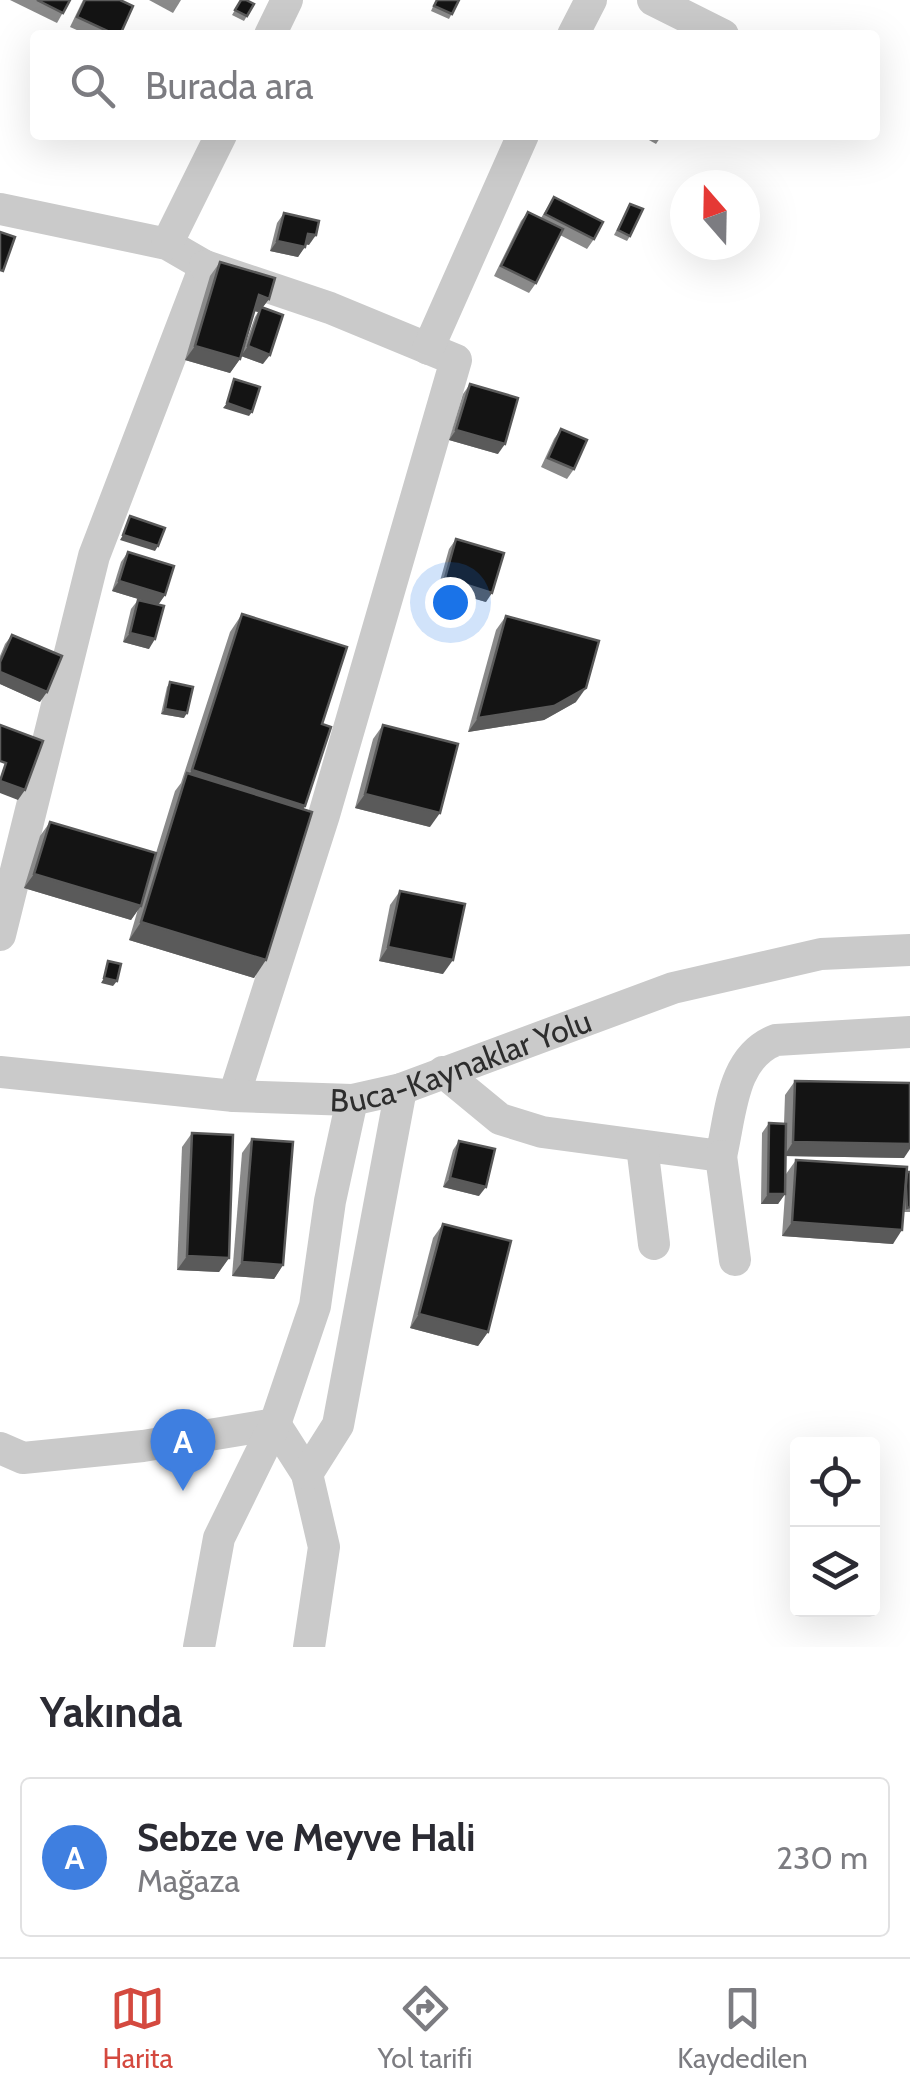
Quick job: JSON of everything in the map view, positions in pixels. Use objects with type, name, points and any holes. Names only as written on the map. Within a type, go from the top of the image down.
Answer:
[{"type":"street","points":[[272,30],[287,0]]},
{"type":"street","points":[[575,30],[590,0]]},
{"type":"street","points":[[653,0],[713,30]]},
{"type":"street","points":[[167,244],[218,140]]},
{"type":"street","points":[[428,349],[521,140]]},
{"type":"street","points":[[0,209],[167,244],[205,266],[330,308],[456,360],[324,815],[234,1096]]},
{"type":"street","points":[[0,935],[94,556],[205,266]]},
{"type":"street","name":"Buca-Kaynaklar Yolu","points":[[0,1072],[234,1096],[352,1100],[401,1090],[672,988],[821,954],[910,950]]},
{"type":"street","points":[[735,1260],[721,1156],[743,1063],[757,1048],[776,1040],[910,1032]]},
{"type":"street","points":[[442,1072],[500,1119],[542,1132],[721,1156]]},
{"type":"street","points":[[307,1474],[338,1424],[401,1090]]},
{"type":"street","points":[[198,1647],[219,1538],[276,1424],[315,1306],[330,1201],[352,1100]]},
{"type":"street","points":[[642,1146],[654,1244]]},
{"type":"street","points":[[276,1424],[307,1474],[324,1547],[308,1647]]},
{"type":"street","points":[[0,1448],[23,1458],[143,1446],[276,1424]]},
{"type":"building","points":[[37,0],[70,0],[63,13]]},
{"type":"building","points":[[85,0],[120,0],[133,6],[122,30],[105,30],[77,17]]},
{"type":"building","points":[[241,0],[254,4],[247,16],[235,10]]},
{"type":"building","points":[[437,0],[459,0],[452,14],[434,6]]},
{"type":"building","points":[[554,197],[603,222],[594,239],[545,214]]},
{"type":"building","points":[[630,204],[643,209],[630,236],[618,230]]},
{"type":"building","points":[[528,212],[563,229],[536,283],[501,266]]},
{"type":"building","points":[[284,213],[319,221],[316,235],[308,234],[305,247],[277,241]]},
{"type":"building","points":[[0,232],[15,237],[3,271],[0,270]]},
{"type":"building","points":[[220,262],[275,278],[269,299],[259,295],[240,359],[195,346]]},
{"type":"building","points":[[261,307],[283,315],[270,355],[248,346]]},
{"type":"building","points":[[234,379],[260,387],[252,412],[227,403]]},
{"type":"building","points":[[470,384],[518,398],[505,444],[456,430]]},
{"type":"building","points":[[561,429],[587,440],[574,469],[548,458]]},
{"type":"building","points":[[130,516],[165,528],[158,546],[123,535]]},
{"type":"building","points":[[456,539],[504,553],[492,593],[445,578]]},
{"type":"building","points":[[128,552],[174,566],[165,595],[119,581]]},
{"type":"building","points":[[138,600],[164,606],[155,639],[130,633]]},
{"type":"building","points":[[242,614],[347,647],[322,724],[331,727],[305,806],[192,770]]},
{"type":"building","points":[[506,616],[599,641],[586,688],[554,706],[478,718]]},
{"type":"building","points":[[12,635],[62,656],[47,692],[0,672],[0,662]]},
{"type":"building","points":[[170,682],[193,687],[187,713],[165,709]]},
{"type":"building","points":[[0,725],[43,741],[25,790],[0,781],[6,763],[0,761]]},
{"type":"building","points":[[383,725],[458,744],[440,813],[365,794]]},
{"type":"building","points":[[187,773],[312,812],[266,960],[141,922]]},
{"type":"building","points":[[50,822],[156,853],[141,906],[34,874]]},
{"type":"building","points":[[400,891],[465,904],[453,960],[388,947]]},
{"type":"building","points":[[108,961],[121,964],[117,981],[104,978]]},
{"type":"building","points":[[795,1081],[910,1083],[910,1144],[793,1142]]},
{"type":"building","points":[[769,1123],[786,1124],[785,1194],[768,1194]]},
{"type":"building","points":[[192,1133],[233,1135],[229,1258],[187,1256]]},
{"type":"building","points":[[252,1139],[293,1142],[283,1265],[242,1262]]},
{"type":"building","points":[[459,1141],[495,1149],[486,1187],[450,1178]]},
{"type":"building","points":[[796,1160],[907,1167],[902,1230],[792,1222]]},
{"type":"building","points":[[907,1172],[910,1207],[907,1208],[906,1186]]},
{"type":"building","points":[[443,1224],[511,1241],[488,1332],[419,1314]]},
{"type":"place","name":"Sebze ve Meyve Hali","points":[[183,1491]]}]
